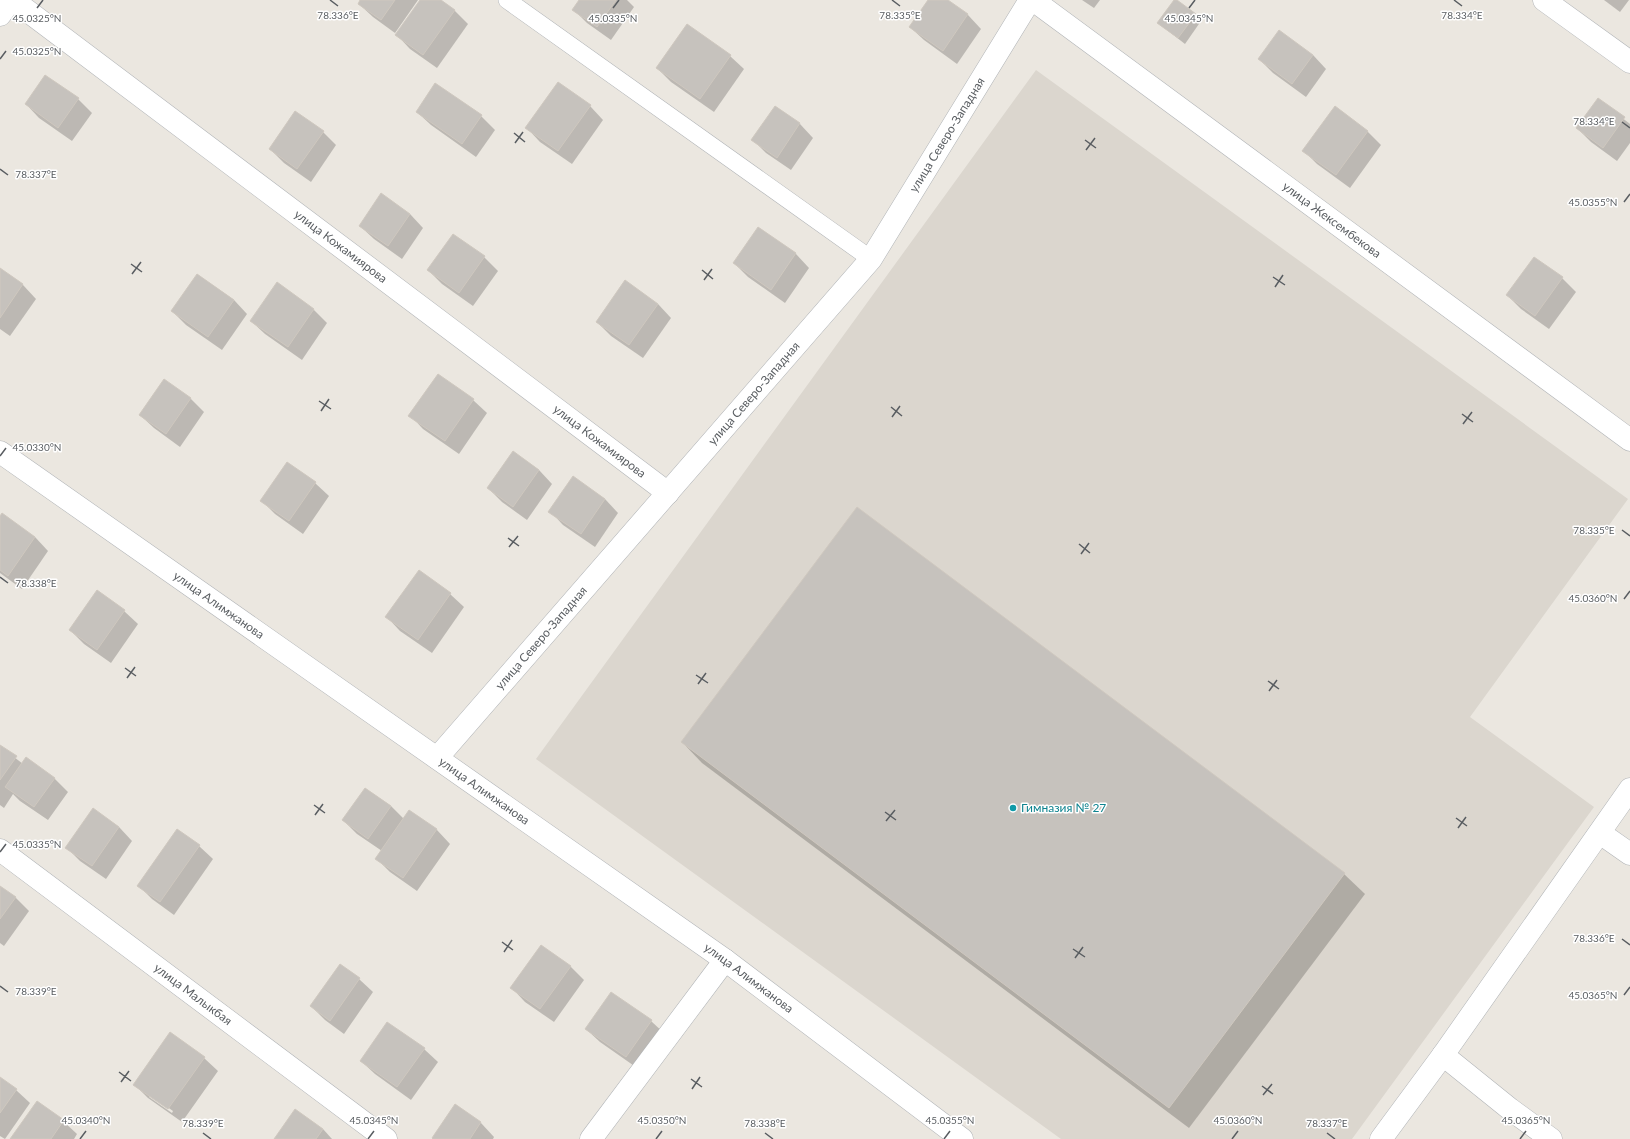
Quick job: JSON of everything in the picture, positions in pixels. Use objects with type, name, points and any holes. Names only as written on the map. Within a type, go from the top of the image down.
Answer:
[{"type":"street","points":[[0,15],[12,0]]},
{"type":"street","name":"улица Кожамиярова","points":[[12,0],[668,494]]},
{"type":"street","name":"улица Северо-Западная","points":[[438,758],[871,259],[1031,0]]},
{"type":"street","name":"улица Жексембекова","points":[[1031,0],[1630,440]]},
{"type":"street","points":[[1544,0],[1630,62]]},
{"type":"street","name":"улица Алимжанова","points":[[0,452],[725,960],[962,1139]]},
{"type":"street","points":[[1382,1139],[1630,789]]},
{"type":"street","points":[[1600,833],[1630,854]]},
{"type":"street","name":"улица Малыкбая","points":[[0,850],[386,1139]]},
{"type":"street","points":[[592,1139],[725,960]]},
{"type":"street","points":[[1443,1054],[1510,1109],[1551,1139]]},
{"type":"lane","points":[[507,0],[871,259]]},
{"type":"shaded area","points":[[1036,70],[1628,499],[1470,717],[1594,807],[1352,1139],[1061,1139],[536,759]]},
{"type":"building","points":[[360,0],[395,0],[381,20],[358,4]]},
{"type":"building","points":[[420,0],[441,0],[455,10],[423,55],[395,35]]},
{"type":"building","points":[[579,0],[616,0],[597,27],[572,10]]},
{"type":"building","points":[[928,0],[948,0],[968,14],[943,51],[909,27]]},
{"type":"building","points":[[1174,0],[1177,0],[1196,14],[1178,38],[1157,23]]},
{"type":"building","points":[[687,24],[731,55],[700,99],[656,68]]},
{"type":"building","points":[[1279,30],[1313,55],[1292,84],[1258,59]]},
{"type":"building","points":[[45,75],[79,98],[58,128],[25,104]]},
{"type":"building","points":[[558,82],[591,105],[558,151],[525,128]]},
{"type":"building","points":[[435,83],[482,115],[462,144],[416,112]]},
{"type":"building","points":[[1598,98],[1625,117],[1603,148],[1576,128]]},
{"type":"building","points":[[775,106],[800,123],[777,158],[751,140]]},
{"type":"building","points":[[1335,106],[1368,131],[1336,175],[1302,151]]},
{"type":"building","points":[[295,111],[324,131],[297,169],[269,149]]},
{"type":"building","points":[[381,193],[410,214],[388,246],[359,226]]},
{"type":"building","points":[[758,227],[796,253],[771,290],[733,263]]},
{"type":"building","points":[[453,234],[485,256],[459,293],[427,270]]},
{"type":"building","points":[[1534,257],[1563,277],[1535,316],[1506,295]]},
{"type":"building","points":[[0,268],[23,284],[0,318]]},
{"type":"building","points":[[197,274],[234,300],[208,337],[171,311]]},
{"type":"building","points":[[625,280],[658,304],[629,345],[596,322]]},
{"type":"building","points":[[277,282],[314,309],[288,347],[250,321]]},
{"type":"building","points":[[438,374],[474,399],[445,441],[408,416]]},
{"type":"building","points":[[164,379],[191,398],[166,434],[139,415]]},
{"type":"building","points":[[513,451],[539,470],[513,507],[487,488]]},
{"type":"building","points":[[287,462],[316,482],[289,521],[260,501]]},
{"type":"building","points":[[573,476],[605,499],[581,534],[548,512]]},
{"type":"building","name":"Гимназия № 27","points":[[857,507],[1345,873],[1169,1108],[681,742]]},
{"type":"building","points":[[2,513],[35,537],[8,576],[0,570],[0,516]]},
{"type":"building","points":[[419,570],[451,593],[418,640],[385,617]]},
{"type":"building","points":[[97,590],[125,610],[97,650],[69,630]]},
{"type":"building","points":[[0,745],[17,756],[0,780]]},
{"type":"building","points":[[26,757],[55,778],[34,807],[5,787]]},
{"type":"building","points":[[365,788],[391,806],[368,839],[342,820]]},
{"type":"building","points":[[93,808],[119,827],[92,866],[65,848]]},
{"type":"building","points":[[409,810],[437,829],[403,878],[375,859]]},
{"type":"building","points":[[177,829],[200,845],[160,902],[137,886]]},
{"type":"building","points":[[0,886],[16,897],[0,919]]},
{"type":"building","points":[[541,945],[571,966],[540,1009],[510,988]]},
{"type":"building","points":[[340,964],[360,978],[330,1021],[310,1006]]},
{"type":"building","points":[[611,992],[652,1020],[626,1057],[585,1029]]},
{"type":"building","points":[[387,1022],[425,1048],[397,1087],[360,1061]]},
{"type":"building","points":[[170,1032],[205,1057],[168,1109],[133,1085]]},
{"type":"building","points":[[0,1077],[17,1089],[0,1113]]},
{"type":"building","points":[[37,1101],[64,1120],[51,1139],[10,1139]]},
{"type":"building","points":[[455,1104],[481,1122],[470,1139],[433,1139],[432,1138]]},
{"type":"building","points":[[295,1109],[323,1129],[316,1139],[274,1139]]},
{"type":"place","name":"Гимназия № 27","points":[[1013,808]]}]
